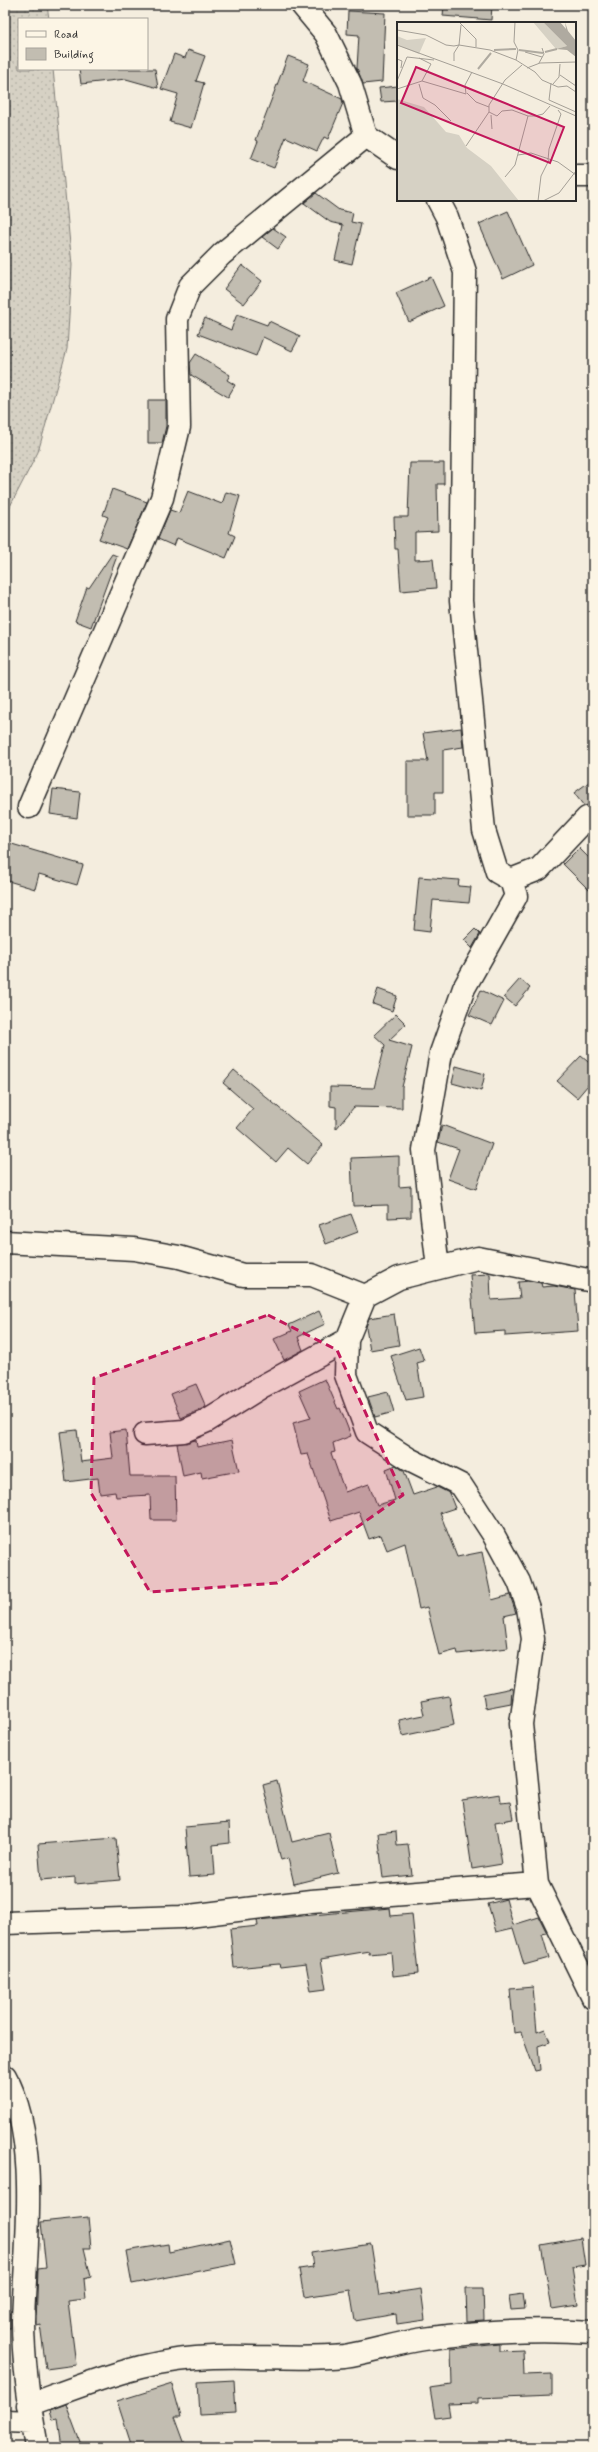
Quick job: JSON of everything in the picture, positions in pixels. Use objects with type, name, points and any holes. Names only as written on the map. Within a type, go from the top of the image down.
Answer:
[{"type":"street","points":[[302,5],[326,34],[350,83],[366,136],[397,157]]},
{"type":"street","points":[[29,807],[162,498],[179,427],[177,319],[190,286],[222,254],[366,136]]},
{"type":"street","points":[[576,176],[593,176]]},
{"type":"street","points":[[438,1268],[424,1150],[441,1054],[464,988],[516,896],[511,880],[497,872],[484,830],[461,601],[465,272],[447,217],[439,201]]},
{"type":"street","points":[[511,880],[539,868],[587,818],[593,816]]},
{"type":"street","points":[[5,1242],[134,1249],[178,1257],[243,1275],[312,1275],[365,1296]]},
{"type":"street","points":[[593,1281],[478,1258],[399,1278],[365,1296],[347,1340],[346,1375],[367,1432],[409,1459],[461,1485],[493,1534],[522,1588],[528,1608],[533,1639],[521,1724],[537,1884],[593,1998]]},
{"type":"street","points":[[145,1434],[184,1430],[207,1421],[263,1386],[347,1340]]},
{"type":"street","points":[[5,1923],[181,1917],[333,1899],[537,1884]]},
{"type":"street","points":[[5,2076],[16,2101],[22,2126],[28,2188],[23,2329],[24,2377],[37,2447]]},
{"type":"street","points":[[5,2421],[30,2414],[116,2374],[168,2361],[238,2356],[328,2357],[346,2355],[424,2339],[460,2335],[540,2330],[593,2332]]},
{"type":"highlighted area","points":[[268,1315],[337,1350],[403,1495],[277,1583],[150,1592],[91,1493],[94,1378]]},
{"type":"shaded area","points":[[5,5],[47,5],[49,18],[18,18],[18,70],[53,70],[72,265],[67,349],[38,452],[5,516]]},
{"type":"building","points":[[444,5],[492,5],[491,20],[443,16]]},
{"type":"building","points":[[348,11],[385,13],[382,82],[363,84],[357,68],[359,35],[347,34]]},
{"type":"building","points":[[188,50],[205,56],[196,81],[204,83],[191,128],[170,122],[178,94],[161,89],[174,54],[185,58]]},
{"type":"building","points":[[288,56],[309,64],[303,81],[342,99],[343,103],[328,139],[324,137],[317,151],[286,137],[274,168],[251,159],[258,141],[256,140]]},
{"type":"building","points":[[155,69],[158,88],[126,79],[81,84],[79,70]]},
{"type":"building","points":[[397,86],[397,101],[381,102],[379,88]]},
{"type":"building","points":[[316,193],[339,210],[353,213],[351,222],[361,224],[352,264],[335,260],[343,225],[330,222],[304,203]]},
{"type":"building","points":[[508,211],[532,265],[503,279],[479,224]]},
{"type":"building","points":[[273,228],[286,237],[278,249],[262,237]]},
{"type":"building","points":[[242,265],[262,281],[244,304],[224,289]]},
{"type":"building","points":[[431,277],[444,306],[409,322],[396,293]]},
{"type":"building","points":[[237,314],[267,325],[269,321],[300,336],[292,351],[263,337],[256,356],[198,334],[205,318],[231,330]]},
{"type":"building","points":[[196,354],[230,375],[227,380],[235,385],[228,397],[191,375],[190,363]]},
{"type":"building","points":[[148,400],[166,400],[166,426],[162,443],[148,443]]},
{"type":"building","points":[[410,463],[444,463],[444,484],[437,484],[438,531],[415,532],[415,560],[433,559],[436,588],[401,591],[398,549],[395,549],[394,517],[408,517]]},
{"type":"building","points":[[112,489],[147,502],[127,549],[99,539],[108,517],[103,515]]},
{"type":"building","points":[[188,491],[222,504],[226,492],[240,496],[229,533],[235,536],[226,558],[177,538],[174,546],[158,539],[170,510],[179,513]]},
{"type":"building","points":[[112,554],[117,556],[91,627],[75,621],[87,587],[89,588]]},
{"type":"building","points":[[461,728],[463,747],[443,750],[443,792],[435,792],[435,815],[407,815],[407,761],[428,761],[423,733]]},
{"type":"building","points":[[593,779],[593,804],[584,806],[574,793]]},
{"type":"building","points":[[53,789],[80,792],[77,818],[50,814]]},
{"type":"building","points":[[5,842],[83,865],[77,885],[39,874],[35,889],[5,880]]},
{"type":"building","points":[[579,848],[593,862],[593,894],[563,864]]},
{"type":"building","points":[[419,877],[459,880],[458,886],[471,887],[469,903],[433,900],[430,932],[414,930]]},
{"type":"building","points":[[475,929],[480,934],[472,948],[464,940]]},
{"type":"building","points":[[520,979],[530,988],[515,1006],[504,997]]},
{"type":"building","points":[[378,989],[397,996],[392,1011],[373,1004]]},
{"type":"building","points":[[481,990],[504,1001],[492,1025],[469,1015]]},
{"type":"building","points":[[396,1014],[406,1024],[389,1040],[412,1047],[402,1087],[402,1108],[354,1107],[336,1129],[336,1107],[330,1106],[330,1087],[374,1088],[385,1045],[374,1035]]},
{"type":"building","points":[[581,1056],[593,1066],[593,1079],[577,1098],[557,1081]]},
{"type":"building","points":[[456,1066],[485,1074],[481,1091],[452,1083]]},
{"type":"building","points":[[234,1070],[323,1145],[307,1164],[288,1148],[276,1162],[237,1128],[253,1109],[223,1083]]},
{"type":"building","points":[[442,1125],[492,1144],[476,1189],[448,1179],[459,1149],[438,1142]]},
{"type":"building","points":[[399,1156],[399,1187],[411,1186],[411,1217],[388,1218],[388,1205],[353,1206],[351,1158]]},
{"type":"building","points":[[351,1214],[358,1232],[326,1244],[319,1225]]},
{"type":"building","points":[[490,1274],[491,1300],[520,1298],[518,1282],[530,1281],[541,1283],[542,1287],[554,1286],[575,1290],[578,1331],[505,1336],[505,1331],[475,1333],[470,1275]]},
{"type":"building","points":[[319,1311],[325,1324],[298,1337],[303,1350],[284,1360],[274,1339],[292,1331],[289,1325]]},
{"type":"building","points":[[394,1314],[399,1345],[370,1350],[366,1327],[369,1318]]},
{"type":"building","points":[[419,1347],[424,1361],[417,1363],[423,1397],[406,1400],[391,1356]]},
{"type":"building","points":[[325,1379],[338,1409],[340,1408],[351,1436],[333,1443],[335,1452],[331,1453],[345,1492],[369,1484],[377,1505],[395,1500],[386,1469],[396,1465],[404,1471],[413,1495],[437,1487],[449,1493],[455,1508],[440,1513],[457,1557],[482,1552],[492,1600],[510,1595],[516,1613],[504,1616],[508,1648],[458,1654],[457,1650],[439,1655],[427,1607],[419,1609],[405,1543],[387,1550],[381,1535],[369,1539],[359,1512],[331,1521],[308,1454],[301,1455],[293,1423],[311,1418],[299,1391]]},
{"type":"building","points":[[196,1384],[206,1407],[181,1418],[171,1394]]},
{"type":"building","points":[[388,1392],[394,1412],[375,1417],[368,1397]]},
{"type":"building","points":[[77,1430],[81,1462],[113,1458],[110,1432],[126,1430],[130,1476],[175,1476],[176,1520],[151,1520],[150,1495],[116,1497],[115,1492],[100,1494],[98,1478],[66,1482],[60,1432]]},
{"type":"building","points":[[196,1440],[197,1447],[232,1440],[239,1471],[202,1478],[201,1472],[183,1476],[177,1444]]},
{"type":"building","points":[[512,1688],[511,1703],[485,1708],[483,1694]]},
{"type":"building","points":[[449,1696],[454,1725],[402,1736],[399,1720],[424,1715],[421,1701]]},
{"type":"building","points":[[277,1781],[292,1842],[329,1833],[338,1873],[294,1884],[288,1858],[281,1860],[263,1785]]},
{"type":"building","points":[[500,1794],[501,1803],[510,1802],[513,1819],[495,1822],[502,1864],[472,1869],[462,1800]]},
{"type":"building","points":[[229,1823],[230,1843],[213,1845],[215,1875],[189,1877],[185,1827]]},
{"type":"building","points":[[396,1831],[397,1845],[408,1844],[412,1875],[383,1878],[378,1833]]},
{"type":"building","points":[[116,1838],[120,1880],[75,1884],[75,1877],[41,1880],[38,1844]]},
{"type":"building","points":[[506,1899],[513,1925],[539,1917],[547,1933],[542,1934],[549,1958],[524,1965],[513,1928],[496,1932],[488,1904]]},
{"type":"building","points":[[390,1908],[391,1916],[412,1914],[418,1973],[393,1976],[391,1952],[369,1954],[369,1951],[321,1959],[326,1989],[311,1991],[306,1964],[280,1967],[279,1964],[234,1968],[230,1929],[258,1926],[257,1920]]},
{"type":"building","points":[[533,1987],[537,2032],[545,2029],[550,2042],[538,2046],[540,2070],[535,2071],[521,2032],[514,2033],[510,1989]]},
{"type":"building","points":[[88,2217],[91,2248],[84,2248],[91,2277],[84,2279],[86,2299],[68,2301],[76,2365],[46,2369],[40,2324],[36,2325],[38,2269],[46,2268],[41,2222]]},
{"type":"building","points":[[581,2238],[585,2265],[572,2267],[578,2305],[552,2309],[541,2245]]},
{"type":"building","points":[[230,2239],[236,2264],[132,2284],[126,2251],[168,2244],[169,2252]]},
{"type":"building","points":[[371,2244],[379,2295],[421,2289],[425,2320],[397,2324],[396,2314],[355,2321],[350,2290],[304,2297],[299,2269],[313,2267],[311,2253]]},
{"type":"building","points":[[466,2288],[483,2288],[484,2320],[467,2321]]},
{"type":"building","points":[[523,2294],[525,2309],[511,2310],[509,2296]]},
{"type":"building","points":[[11,2313],[11,2328],[5,2328],[5,2314]]},
{"type":"building","points":[[500,2344],[500,2351],[523,2350],[524,2375],[552,2374],[552,2395],[478,2398],[478,2403],[448,2404],[450,2416],[435,2418],[430,2388],[452,2385],[451,2349]]},
{"type":"building","points":[[234,2380],[236,2413],[200,2415],[198,2382]]},
{"type":"building","points":[[172,2384],[181,2417],[175,2417],[186,2447],[132,2447],[117,2401]]},
{"type":"building","points":[[66,2404],[82,2447],[62,2447],[58,2419],[53,2420],[50,2410]]}]
